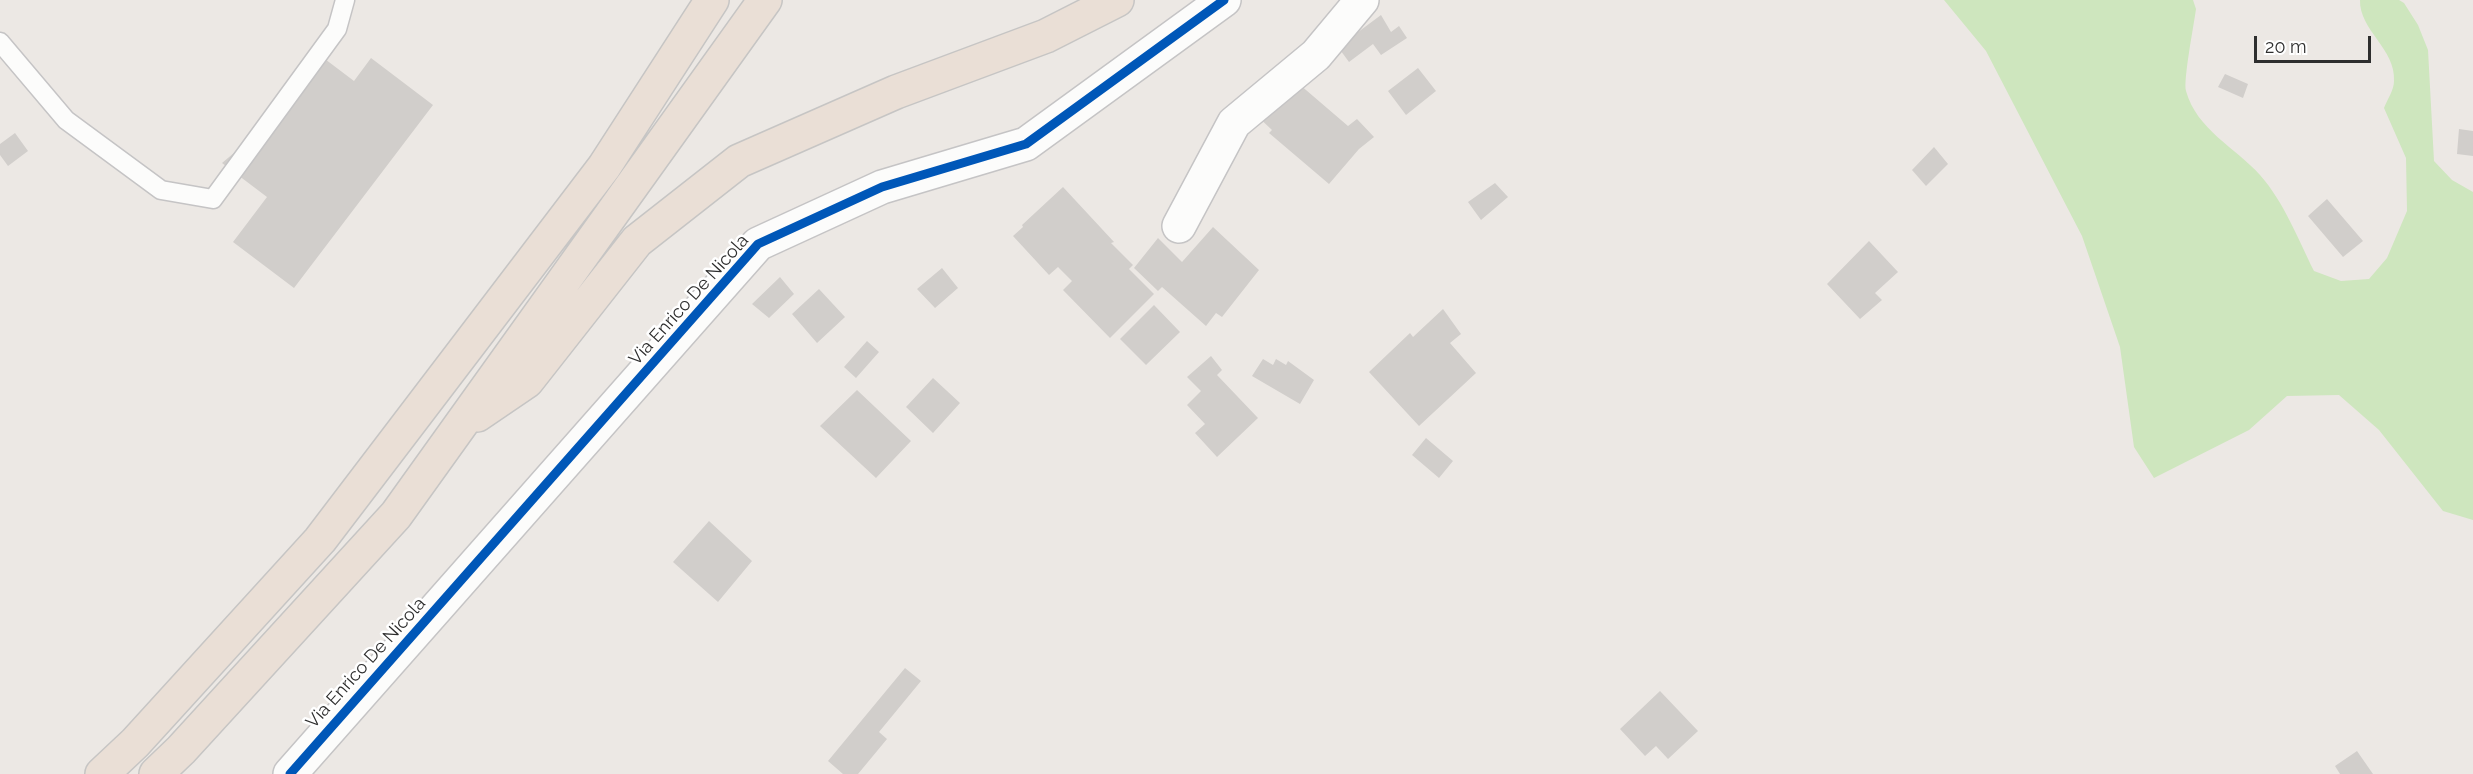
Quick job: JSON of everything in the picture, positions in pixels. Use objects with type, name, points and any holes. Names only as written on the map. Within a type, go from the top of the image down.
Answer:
[{"type":"highway","points":[[102,774],[135,743],[320,540],[604,167],[712,0]]},
{"type":"highway","points":[[156,774],[181,750],[396,515],[765,0]]},
{"type":"highway","points":[[458,428],[527,381],[637,242],[739,161],[896,92],[1046,36],[1117,0]]},
{"type":"street","name":"Via Enrico De Nicola","points":[[290,774],[758,244],[882,187],[1026,144],[1224,0]]},
{"type":"street","points":[[1179,226],[1234,123],[1316,56],[1362,0]]},
{"type":"lane","points":[[0,42],[66,120],[161,190],[213,199],[338,28],[345,0]]},
{"type":"green space","points":[[1944,0],[2193,0],[2196,9],[2185,85],[2191,105],[2208,127],[2250,165],[2269,186],[2290,221],[2314,271],[2341,281],[2369,279],[2387,258],[2407,211],[2406,158],[2384,108],[2394,84],[2393,70],[2384,49],[2365,21],[2360,0],[2399,0],[2404,3],[2418,25],[2428,50],[2434,161],[2452,180],[2473,192],[2473,520],[2443,511],[2379,430],[2339,395],[2287,396],[2249,430],[2154,478],[2134,447],[2120,347],[2082,236],[1986,51]]},
{"type":"building","points":[[1381,15],[1391,32],[1399,26],[1407,38],[1381,55],[1373,44],[1349,62],[1338,47]]},
{"type":"building","points":[[313,50],[354,81],[371,58],[433,105],[294,288],[233,242],[267,197],[222,163],[241,147]]},
{"type":"building","points":[[1418,68],[1436,91],[1406,115],[1388,91]]},
{"type":"building","points":[[2225,74],[2248,84],[2243,98],[2218,87]]},
{"type":"building","points":[[1299,84],[1348,126],[1357,119],[1374,137],[1359,149],[1329,184],[1269,133],[1272,130],[1255,114]]},
{"type":"building","points":[[2459,129],[2473,131],[2473,156],[2457,154]]},
{"type":"building","points":[[15,133],[28,151],[8,166],[0,155],[0,144]]},
{"type":"building","points":[[1934,147],[1948,164],[1926,186],[1912,170]]},
{"type":"building","points":[[1495,183],[1508,197],[1481,220],[1468,202]]},
{"type":"building","points":[[1063,187],[1114,242],[1111,243],[1133,265],[1129,269],[1154,294],[1110,338],[1063,290],[1072,281],[1058,267],[1049,275],[1013,236]]},
{"type":"building","points":[[2327,199],[2363,241],[2343,257],[2308,216]]},
{"type":"building","points":[[1213,227],[1259,270],[1222,317],[1216,313],[1206,326],[1162,287],[1158,291],[1134,268],[1158,238],[1182,262]]},
{"type":"building","points":[[1869,241],[1898,272],[1875,293],[1882,300],[1860,319],[1827,284]]},
{"type":"building","points":[[942,268],[958,288],[935,308],[917,289]]},
{"type":"building","points":[[780,277],[794,294],[769,318],[752,304]]},
{"type":"building","points":[[819,289],[845,317],[817,343],[792,314]]},
{"type":"building","points":[[1154,305],[1180,332],[1146,365],[1120,339]]},
{"type":"building","points":[[1443,309],[1461,334],[1450,343],[1476,373],[1419,426],[1369,372],[1410,333],[1413,337]]},
{"type":"building","points":[[867,341],[879,352],[856,378],[844,367]]},
{"type":"building","points":[[1211,356],[1222,370],[1217,375],[1258,418],[1217,457],[1195,433],[1205,424],[1187,405],[1201,391],[1187,377]]},
{"type":"building","points":[[1263,359],[1273,365],[1276,359],[1286,365],[1288,361],[1314,380],[1300,404],[1252,376]]},
{"type":"building","points":[[933,378],[960,403],[933,433],[906,407]]},
{"type":"building","points":[[857,390],[911,441],[876,478],[820,426]]},
{"type":"building","points":[[1426,438],[1453,461],[1439,478],[1412,455]]},
{"type":"building","points":[[709,521],[752,561],[718,602],[673,562]]},
{"type":"building","points":[[905,668],[921,681],[879,732],[887,739],[858,774],[843,774],[828,761]]},
{"type":"building","points":[[1660,691],[1698,731],[1668,759],[1656,746],[1645,756],[1620,729]]},
{"type":"building","points":[[2357,751],[2373,774],[2340,774],[2335,766]]},
{"type":"cycle path","points":[[290,774],[758,244],[882,187],[1026,144],[1224,0]]}]
